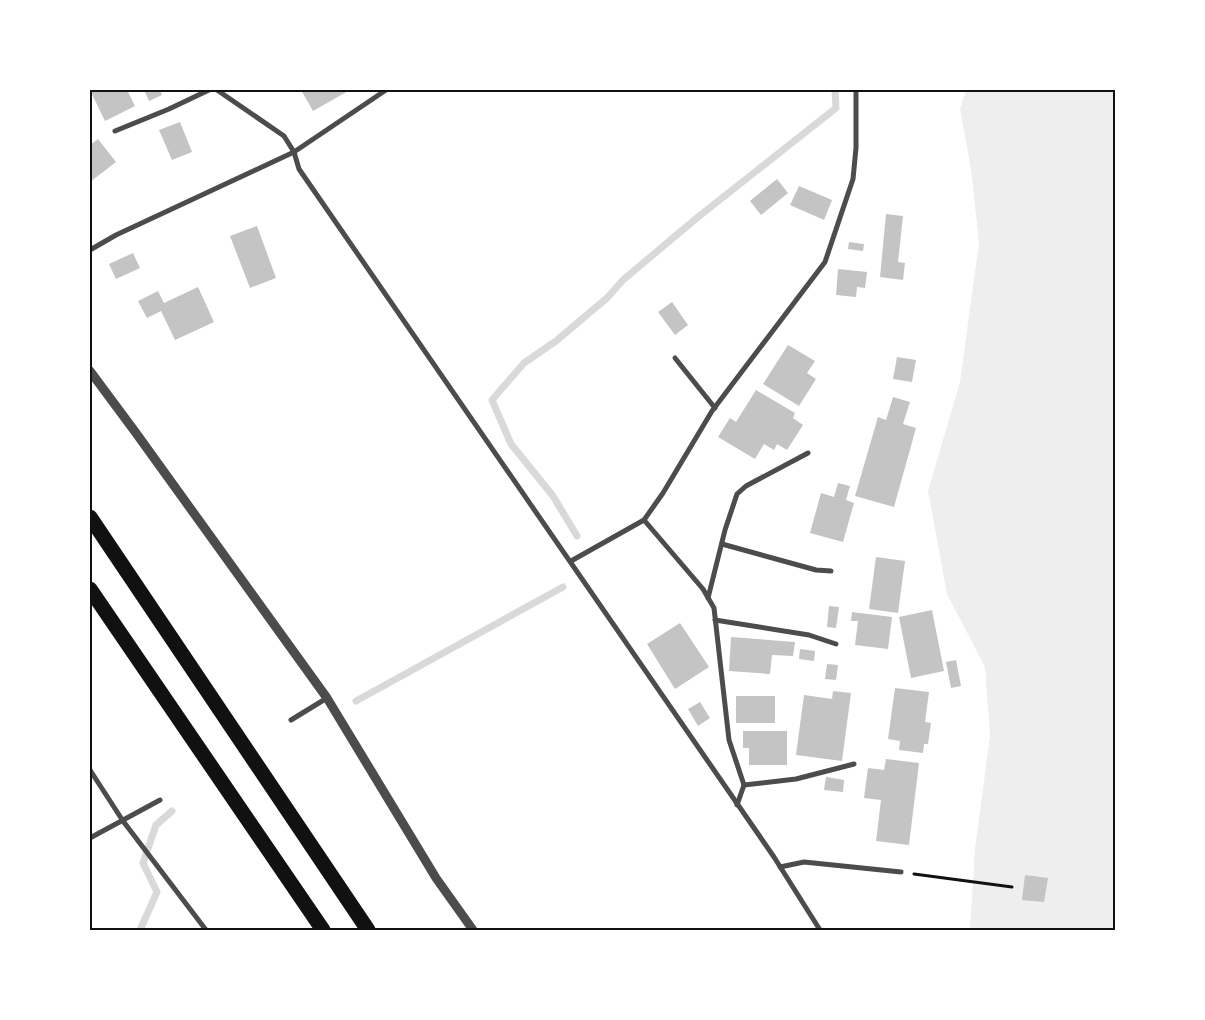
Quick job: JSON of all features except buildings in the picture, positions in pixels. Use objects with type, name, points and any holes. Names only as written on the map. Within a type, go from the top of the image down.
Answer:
[{"type":"highway","points":[[90,517],[204,683],[368,930]]},
{"type":"highway","points":[[90,589],[323,930]]},
{"type":"street","points":[[115,132],[170,110],[209,90]]},
{"type":"street","points":[[217,90],[284,136],[294,152],[299,169],[571,561],[608,618],[780,867],[820,930]]},
{"type":"street","points":[[90,250],[116,235],[294,152],[386,90]]},
{"type":"street","points":[[571,561],[644,520],[663,494],[715,408],[825,262],[852,179],[856,148],[856,90]]},
{"type":"street","points":[[675,358],[715,408]]},
{"type":"street","points":[[90,371],[327,698],[436,878],[473,930]]},
{"type":"street","points":[[708,598],[737,494],[746,486],[808,453]]},
{"type":"street","points":[[644,520],[703,589],[714,608],[729,740],[744,785],[737,805]]},
{"type":"street","points":[[722,544],[816,570],[831,571]]},
{"type":"street","points":[[715,620],[809,635],[836,644]]},
{"type":"street","points":[[291,720],[327,698]]},
{"type":"street","points":[[744,785],[796,779],[854,764]]},
{"type":"street","points":[[90,770],[123,821],[206,930]]},
{"type":"street","points":[[90,838],[160,800]]},
{"type":"street","points":[[780,867],[804,862],[900,872]]},
{"type":"path","points":[[900,872],[1012,887]]},
{"type":"shaded area","points":[[966,90],[1115,90],[1115,930],[970,930],[975,849],[990,736],[985,667],[947,594],[928,491],[960,382],[979,242],[971,169],[960,109]]},
{"type":"waterway","points":[[577,536],[553,496],[511,444],[492,400],[524,363],[556,341],[607,298],[623,280],[698,217],[836,108],[835,90]]},
{"type":"waterway","points":[[356,701],[563,587]]},
{"type":"waterway","points":[[140,930],[157,892],[143,863],[156,825],[172,811]]}]
